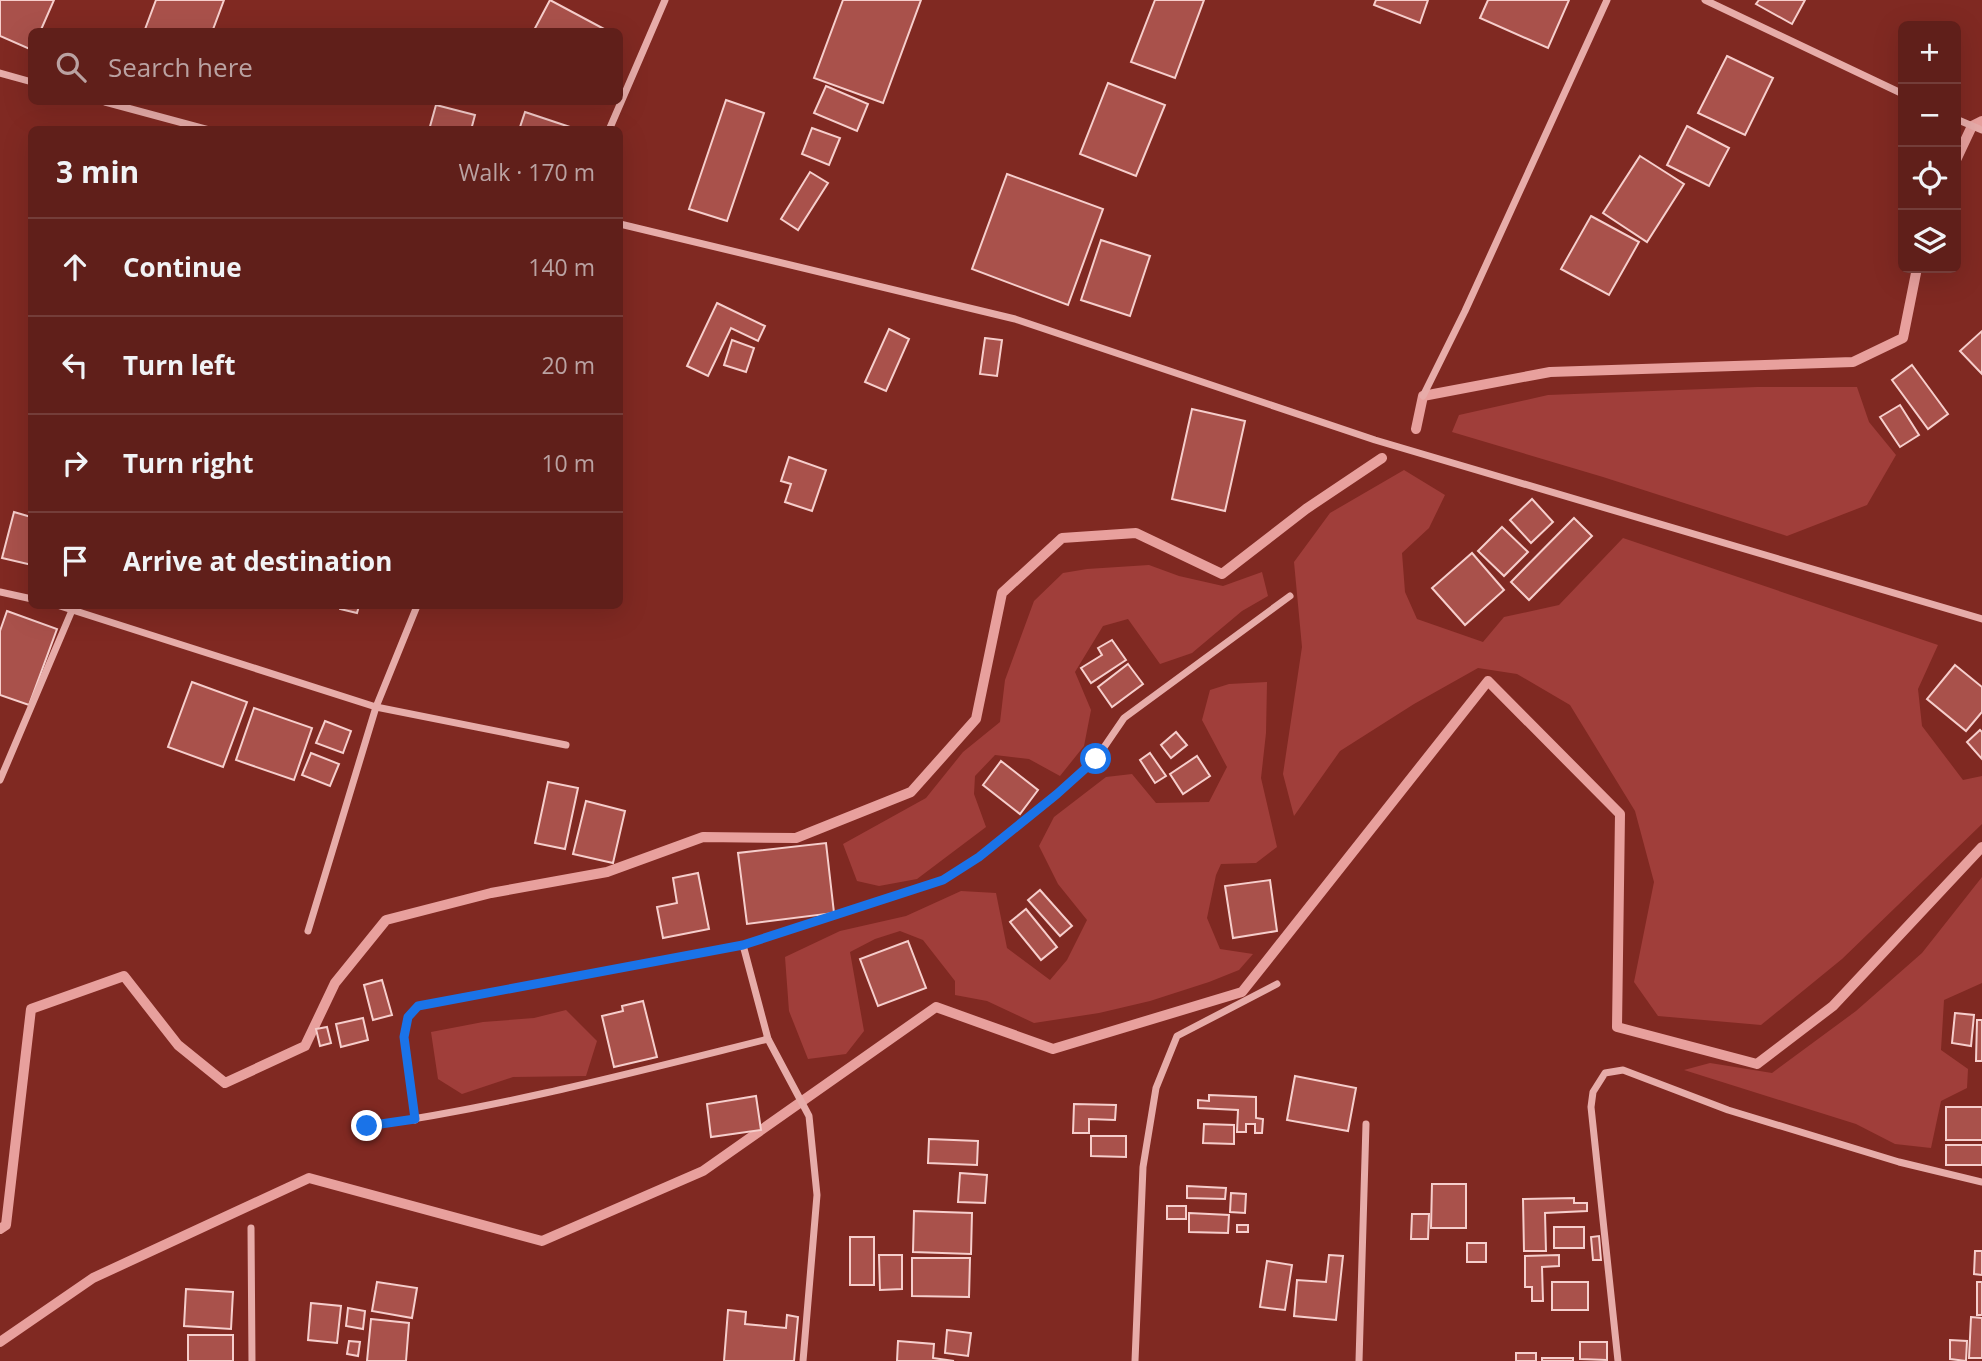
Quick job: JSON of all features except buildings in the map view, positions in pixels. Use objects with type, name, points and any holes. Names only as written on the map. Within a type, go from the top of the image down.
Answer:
[{"type":"street","points":[[623,98],[665,0]]},
{"type":"street","points":[[1423,396],[1465,311],[1607,0]]},
{"type":"street","points":[[1705,0],[1898,91]]},
{"type":"street","points":[[0,73],[28,81]]},
{"type":"street","points":[[116,105],[194,126]]},
{"type":"street","points":[[611,126],[620,105]]},
{"type":"street","points":[[1961,120],[1982,130]]},
{"type":"street","points":[[623,225],[1014,319],[1375,440],[1982,619]]},
{"type":"street","points":[[0,592],[28,598]]},
{"type":"street","points":[[415,1119],[404,1037],[408,1017],[418,1006],[743,945],[943,880],[979,857],[1057,794],[1096,759],[1124,718],[1290,596]]},
{"type":"street","points":[[0,780],[73,609]]},
{"type":"street","points":[[76,609],[376,707],[566,745]]},
{"type":"street","points":[[308,931],[376,707],[416,609]]},
{"type":"street","points":[[743,945],[768,1039],[809,1115],[817,1195],[803,1361]]},
{"type":"street","points":[[1135,1361],[1143,1167],[1156,1088],[1177,1036],[1277,984]]},
{"type":"street","points":[[367,1126],[533,1096],[768,1039]]},
{"type":"street","points":[[1618,1361],[1591,1107],[1593,1092],[1605,1073],[1623,1070],[1728,1110],[1899,1162],[1982,1182]]},
{"type":"street","points":[[1359,1361],[1366,1124]]},
{"type":"street","points":[[251,1228],[252,1361]]},
{"type":"shaded area","points":[[1757,387],[1857,387],[1869,422],[1896,455],[1867,505],[1787,536],[1452,432],[1459,415],[1548,395]]},
{"type":"shaded area","points":[[1404,470],[1445,495],[1429,528],[1402,553],[1405,592],[1417,619],[1483,642],[1504,617],[1559,605],[1623,538],[1938,645],[1918,689],[1922,726],[1963,780],[1982,776],[1982,824],[1842,959],[1761,1025],[1658,1016],[1634,982],[1654,882],[1635,811],[1570,705],[1517,674],[1478,668],[1414,704],[1340,751],[1294,816],[1283,774],[1302,647],[1294,562],[1330,513]]},
{"type":"shaded area","points":[[1149,565],[1179,576],[1223,586],[1262,572],[1268,596],[1242,611],[1192,653],[1160,664],[1128,619],[1103,626],[1075,672],[1091,710],[1084,746],[1060,776],[1029,759],[995,755],[975,776],[974,794],[986,827],[917,879],[879,886],[857,881],[843,844],[926,798],[963,752],[1000,722],[1005,680],[1034,601],[1063,573]]},
{"type":"shaded area","points":[[1267,682],[1266,733],[1261,778],[1277,847],[1256,863],[1221,864],[1207,918],[1220,949],[1253,954],[1239,970],[1150,1001],[1099,1013],[1034,1023],[987,1001],[955,995],[955,981],[923,940],[900,931],[875,939],[850,952],[864,1031],[846,1054],[808,1059],[789,1011],[785,957],[840,931],[906,916],[961,891],[996,893],[1007,948],[1050,980],[1067,960],[1087,920],[1058,884],[1039,846],[1054,817],[1106,777],[1132,774],[1156,803],[1209,802],[1227,767],[1202,720],[1210,690],[1229,684]]},
{"type":"shaded area","points":[[1982,877],[1982,983],[1944,1000],[1941,1050],[1968,1069],[1967,1088],[1941,1101],[1931,1148],[1895,1144],[1856,1124],[1684,1070],[1710,1063],[1772,1073],[1856,1011],[1922,953]]},
{"type":"shaded area","points":[[566,1010],[597,1041],[586,1076],[513,1077],[462,1094],[438,1079],[431,1032],[483,1022],[534,1018]]},
{"type":"waterway","points":[[1961,149],[1972,126],[1982,121]]},
{"type":"waterway","points":[[1416,429],[1423,396],[1550,372],[1853,362],[1903,338],[1916,273]]},
{"type":"waterway","points":[[0,1229],[6,1225],[31,1009],[124,976],[178,1045],[225,1083],[305,1046],[335,983],[386,920],[491,893],[607,872],[703,837],[796,838],[911,792],[976,719],[1002,593],[1062,538],[1136,533],[1222,574],[1306,509],[1382,458]]},
{"type":"waterway","points":[[0,1342],[93,1278],[309,1178],[542,1241],[703,1171],[936,1007],[1053,1049],[1242,992],[1488,681],[1620,814],[1617,1027],[1757,1064],[1833,1006],[1982,847]]},
{"type":"route","points":[[367,1126],[415,1119],[404,1037],[408,1017],[418,1006],[743,945],[943,880],[979,857],[1096,759]]}]
